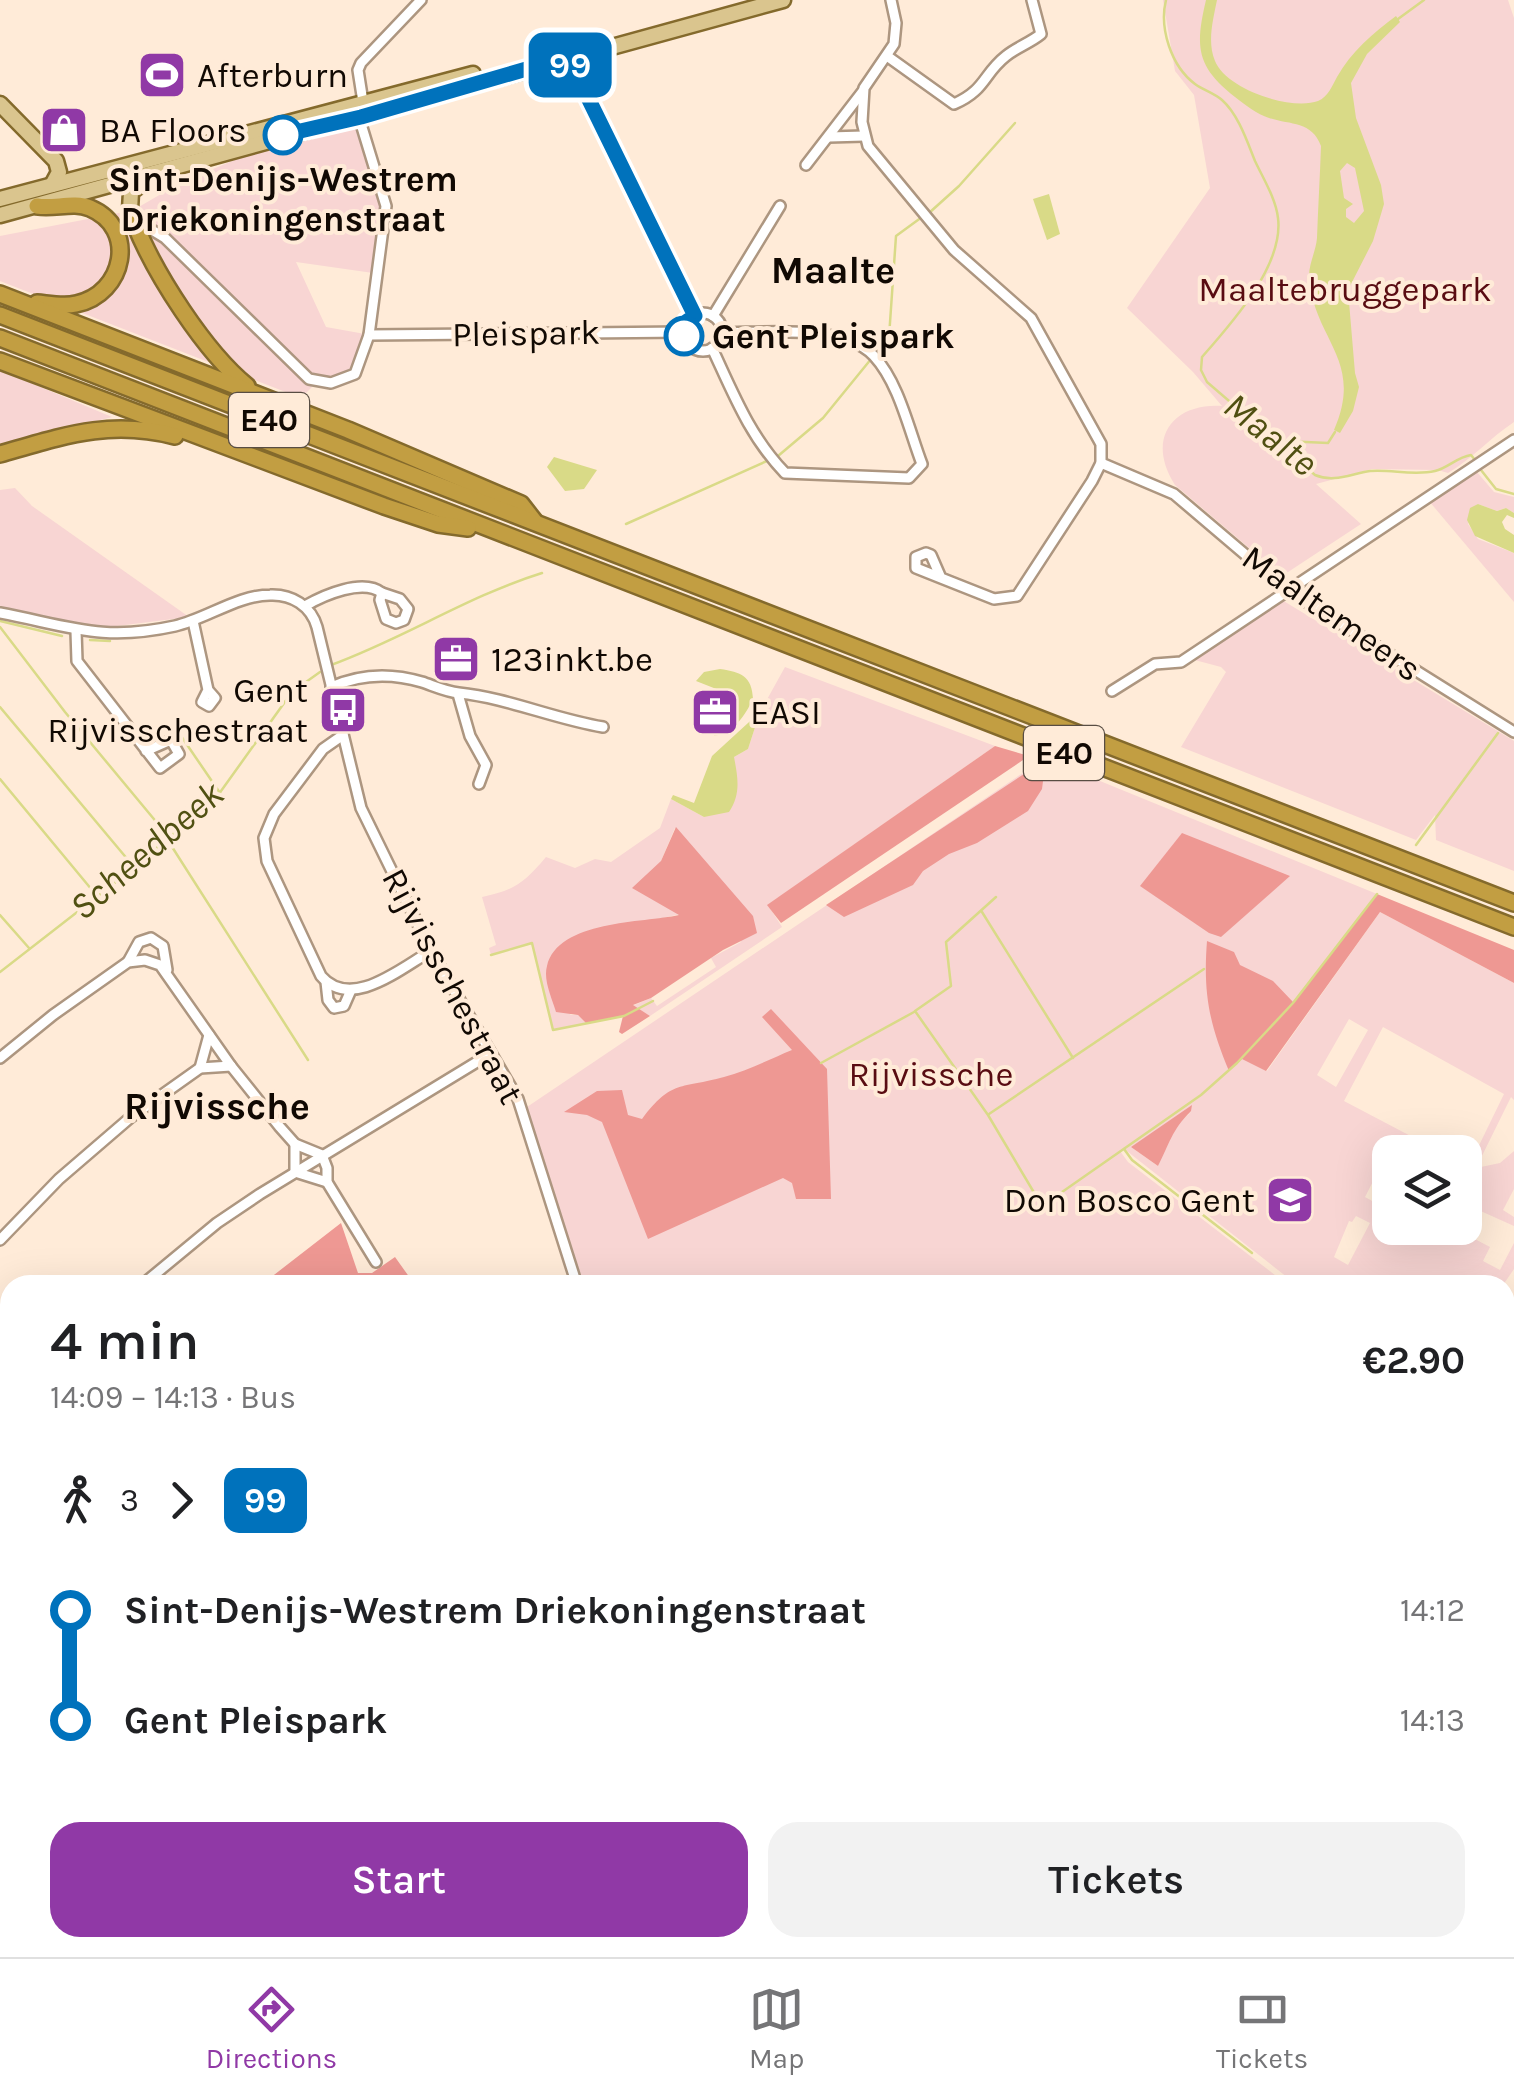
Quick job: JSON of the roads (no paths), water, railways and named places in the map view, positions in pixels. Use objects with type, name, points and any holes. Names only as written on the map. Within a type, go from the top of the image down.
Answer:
[{"type":"highway","points":[[8,298],[64,305],[90,299],[112,282],[121,259],[120,241],[103,214],[77,204],[54,209],[37,206]]},
{"type":"highway","points":[[134,221],[211,350],[258,394]]},
{"type":"highway","points":[[8,298],[258,394],[520,504],[538,525]]},
{"type":"highway","name":"E40","points":[[0,315],[1514,903]]},
{"type":"highway","name":"E40","points":[[0,338],[1514,927]]},
{"type":"highway","points":[[0,360],[438,524],[492,531]]},
{"type":"highway","points":[[0,454],[102,428],[158,432],[223,446]]},
{"type":"main road","points":[[0,215],[750,0]]},
{"type":"main road","points":[[567,53],[783,0]]},
{"type":"main road","points":[[0,104],[56,161],[59,172],[52,184]]},
{"type":"main road","points":[[0,199],[362,109]]},
{"type":"main road","points":[[134,221],[131,192],[138,184],[157,176],[160,169]]},
{"type":"street","points":[[134,221],[165,238],[309,379],[331,382],[355,374],[368,335],[386,206],[360,124],[358,70],[421,0]]},
{"type":"street","points":[[806,165],[887,56],[896,34],[891,0]]},
{"type":"street","points":[[887,56],[954,104],[980,90],[994,67],[1008,54],[1041,34],[1032,0]]},
{"type":"street","points":[[567,53],[695,316]]},
{"type":"street","points":[[864,88],[862,111],[868,146],[954,250],[1031,318],[1100,444],[1102,463],[1017,596],[994,600],[941,578]]},
{"type":"street","points":[[828,137],[864,136]]},
{"type":"street","points":[[712,316],[780,206]]},
{"type":"street","points":[[712,316],[695,316],[687,321],[684,332],[692,348],[712,348],[721,332]]},
{"type":"street","points":[[712,316],[721,332]]},
{"type":"street","name":"Pleispark","points":[[368,335],[684,332]]},
{"type":"street","points":[[712,348],[752,433],[785,473],[909,478],[922,464],[894,389],[872,354],[859,344],[823,335],[721,332]]},
{"type":"street","points":[[1112,691],[1155,664],[1181,662],[1514,440]]},
{"type":"street","name":"Maaltemeers","points":[[1102,463],[1174,494],[1287,590],[1514,732]]},
{"type":"street","points":[[0,613],[76,631],[123,633],[192,621],[264,595],[281,596],[305,606],[316,599],[365,586],[382,593]]},
{"type":"street","name":"Rijvisschestraat","points":[[305,606],[315,619],[361,808],[431,951],[518,1100],[575,1275]]},
{"type":"street","points":[[192,621],[208,690]]},
{"type":"street","points":[[76,631],[76,661],[146,750]]},
{"type":"street","points":[[331,687],[347,680],[379,676],[412,679],[458,694],[481,694],[552,718],[603,728]]},
{"type":"street","points":[[458,694],[470,736],[486,765],[480,784]]},
{"type":"street","points":[[342,735],[323,748],[274,814],[264,838],[267,861],[326,982],[328,1000],[334,1008],[344,1006],[351,990]]},
{"type":"street","points":[[0,1058],[53,1014],[128,962],[140,942],[151,938],[163,946],[167,970],[231,1066],[295,1144],[322,1155],[327,1182],[376,1262]]},
{"type":"street","points":[[326,982],[351,990],[364,988],[431,951]]},
{"type":"street","points":[[128,962],[153,961],[167,970]]},
{"type":"street","points":[[200,1068],[209,1035]]},
{"type":"street","points":[[154,1275],[217,1223],[490,1054]]},
{"type":"street","points":[[0,1240],[90,1150],[200,1068],[231,1066]]},
{"type":"street","points":[[295,1144],[295,1172]]},
{"type":"street","points":[[295,1172],[327,1182]]},
{"type":"waterway","name":"Maalte","points":[[1166,0],[1164,22],[1173,57],[1187,76],[1222,100],[1233,113],[1272,196],[1278,218],[1278,236],[1264,274],[1241,310],[1202,357],[1201,370],[1207,382],[1315,475],[1335,478],[1370,471],[1427,472],[1440,470],[1466,456],[1475,460]]},
{"type":"waterway","points":[[1398,19],[1424,0]]},
{"type":"waterway","name":"Scheedbeek","points":[[929,213],[959,186],[1015,123]]},
{"type":"waterway","name":"Scheedbeek","points":[[626,524],[778,456],[823,418],[889,337],[896,236],[922,217]]},
{"type":"waterway","points":[[1279,443],[1328,443],[1335,432]]},
{"type":"waterway","name":"Maalte","points":[[1481,470],[1496,489],[1514,494]]},
{"type":"waterway","name":"Scheedbeek","points":[[331,665],[488,593],[542,573]]},
{"type":"waterway","points":[[0,621],[62,636]]},
{"type":"waterway","points":[[0,627],[168,836]]},
{"type":"waterway","points":[[90,640],[110,641]]},
{"type":"waterway","name":"Scheedbeek","points":[[0,972],[216,798],[292,692],[320,672]]},
{"type":"waterway","points":[[0,707],[134,867]]},
{"type":"waterway","points":[[179,733],[220,793]]},
{"type":"waterway","points":[[1416,845],[1498,733]]},
{"type":"waterway","points":[[0,779],[97,896]]},
{"type":"waterway","points":[[167,839],[308,1060]]},
{"type":"waterway","points":[[996,897],[946,942],[951,986],[915,1011],[988,1115],[1042,1206],[1201,1095],[1237,1063],[1293,1003],[1377,894]]},
{"type":"waterway","points":[[982,912],[1073,1058]]},
{"type":"waterway","points":[[0,915],[29,948]]},
{"type":"waterway","points":[[491,955],[532,943],[553,1030],[624,1016],[653,1001]]},
{"type":"waterway","points":[[989,1114],[1204,969]]},
{"type":"waterway","points":[[821,1063],[914,1012]]},
{"type":"waterway","points":[[1124,1149],[1132,1160],[1252,1253]]},
{"type":"place","name":"Afterburn","points":[[162,75]]},
{"type":"place","name":"BA Floors","points":[[64,130]]},
{"type":"place","name":"Sint-Denijs-Westrem Driekoningenstraat","points":[[283,135]]},
{"type":"place","name":"Gent Pleispark","points":[[684,336]]},
{"type":"place","name":"123inkt.be","points":[[456,659]]},
{"type":"place","name":"Gent Rijvisschestraat","points":[[343,710]]},
{"type":"place","name":"EASI","points":[[715,712]]},
{"type":"place","name":"Don Bosco Gent","points":[[1290,1200]]},
{"type":"district","name":"Maalte","points":[[833,270]]},
{"type":"district","name":"Rijvissche","points":[[217,1106]]},
{"type":"park label","name":"Maaltebruggepark","points":[[1345,289]]}]
